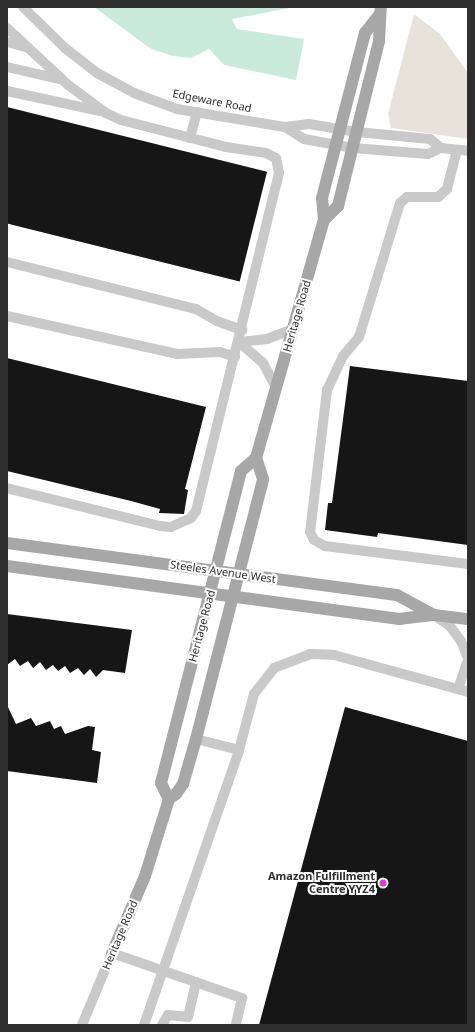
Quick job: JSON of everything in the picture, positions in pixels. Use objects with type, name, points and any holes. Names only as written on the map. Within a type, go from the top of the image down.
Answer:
[{"type":"main road","name":"Heritage Road","points":[[169,799],[162,783],[241,471],[256,458],[324,220],[322,198],[365,33],[380,11]]},
{"type":"main road","name":"Heritage Road","points":[[324,220],[338,206],[379,41],[380,11]]},
{"type":"main road","name":"Heritage Road","points":[[112,953],[145,876],[169,799],[176,794],[182,784],[196,739],[263,480],[256,458]]},
{"type":"main road","name":"Steeles Avenue West","points":[[7,543],[397,596],[434,615]]},
{"type":"main road","name":"Steeles Avenue West","points":[[7,566],[399,619],[434,615],[468,619]]},
{"type":"street","name":"Edgeware Road","points":[[23,7],[65,48],[97,73],[134,93],[177,109],[285,127],[310,124],[357,132],[430,139],[441,148]]},
{"type":"street","points":[[7,28],[61,79],[106,113],[121,120],[190,138],[226,147],[266,153],[276,158],[278,164],[278,182],[196,511],[183,523],[171,527],[160,526],[7,488]]},
{"type":"street","points":[[7,42],[26,47]]},
{"type":"street","points":[[7,66],[61,79]]},
{"type":"street","points":[[7,91],[106,113]]},
{"type":"street","points":[[190,138],[197,112]]},
{"type":"street","name":"Edgeware Road","points":[[285,127],[304,139],[353,148],[428,154],[441,148],[468,151]]},
{"type":"street","points":[[457,150],[447,189],[443,193],[438,197],[407,197],[400,202],[359,337],[343,356],[327,390],[310,532],[314,540],[325,546],[468,564]]},
{"type":"street","points":[[7,262],[196,309],[242,330]]},
{"type":"street","points":[[7,316],[177,354],[220,352],[235,357]]},
{"type":"street","points":[[239,342],[267,339],[293,329]]},
{"type":"street","points":[[239,342],[263,363],[276,387]]},
{"type":"street","points":[[144,1025],[164,971],[239,750],[254,694],[264,679],[274,668],[310,654],[334,654],[463,691],[468,659],[461,641],[450,626],[434,615]]},
{"type":"street","points":[[196,739],[239,750]]},
{"type":"street","points":[[112,953],[242,998],[236,1025]]},
{"type":"street","name":"Heritage Road","points":[[82,1025],[112,953]]},
{"type":"street","points":[[162,1025],[168,1015],[188,1017],[196,982]]},
{"type":"shaded area","points":[[94,7],[295,7],[232,19],[237,29],[304,39],[296,80],[224,65],[209,49],[191,58],[173,56],[151,49]]},
{"type":"shaded area","points":[[414,14],[440,34],[468,73],[468,139],[391,128],[388,114]]},
{"type":"building","points":[[7,107],[267,172],[240,281],[7,223]]},
{"type":"building","points":[[7,358],[206,407],[185,489],[188,490],[184,514],[159,513],[160,509],[7,471]]},
{"type":"building","points":[[350,366],[468,381],[468,545],[378,533],[377,537],[325,530],[328,503],[332,503]]},
{"type":"building","points":[[7,614],[132,630],[125,673],[103,670],[96,677],[90,669],[84,675],[78,668],[70,673],[65,666],[58,671],[53,665],[46,670],[40,662],[33,668],[28,661],[20,666],[15,659],[7,665]]},
{"type":"building","points":[[7,705],[16,724],[31,718],[36,726],[50,721],[54,729],[61,726],[65,734],[88,726],[95,727],[92,750],[101,752],[97,783],[7,771]]},
{"type":"building","name":"Amazon Fulfillment Centre YYZ4","points":[[345,707],[468,741],[468,1025],[259,1025]]},
{"type":"place","name":"Amazon Fulfillment Centre YYZ4","points":[[383,883]]}]
